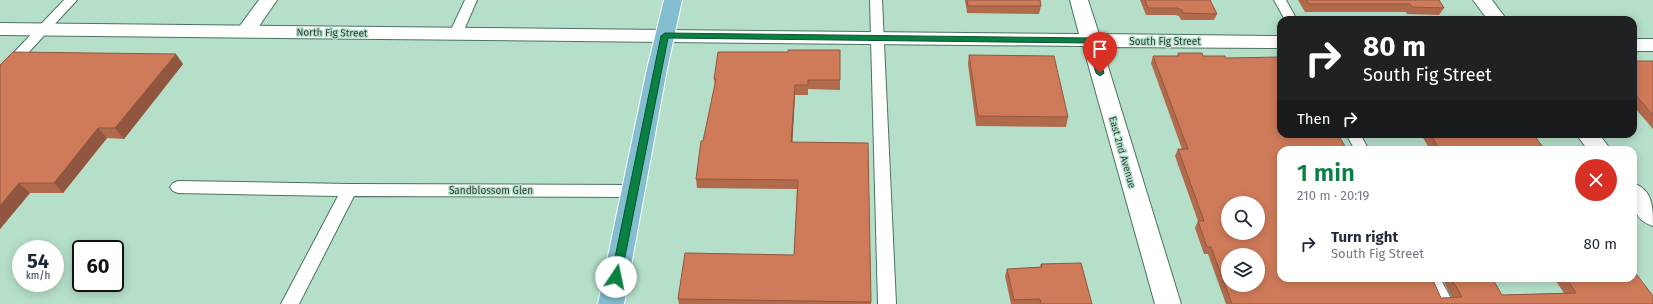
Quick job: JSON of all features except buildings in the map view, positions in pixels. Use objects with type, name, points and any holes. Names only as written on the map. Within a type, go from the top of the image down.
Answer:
[{"type":"main road","points":[[611,304],[673,0]]},
{"type":"street","points":[[246,31],[268,0]]},
{"type":"street","name":"East 2nd Avenue","points":[[1079,0],[1168,304]]},
{"type":"street","points":[[1482,0],[1495,16]]},
{"type":"street","name":"North Fig Street","points":[[0,29],[665,36]]},
{"type":"street","name":"South Fig Street","points":[[665,36],[1277,42]]},
{"type":"street","points":[[1637,45],[1653,45]]},
{"type":"street","points":[[1590,138],[1597,146]]},
{"type":"street","points":[[1637,197],[1653,217]]},
{"type":"lane","points":[[0,74],[71,0]]},
{"type":"lane","points":[[456,34],[471,0]]},
{"type":"lane","points":[[876,0],[876,37],[887,304]]},
{"type":"lane","points":[[1280,0],[1288,16]]},
{"type":"lane","name":"Sandblossom Glen","points":[[178,187],[349,190],[633,191]]},
{"type":"lane","points":[[290,304],[349,190]]},
{"type":"lane","points":[[1433,282],[1445,304]]},
{"type":"route","points":[[616,277],[657,69],[665,36],[739,35],[1090,40],[1100,73]]}]
